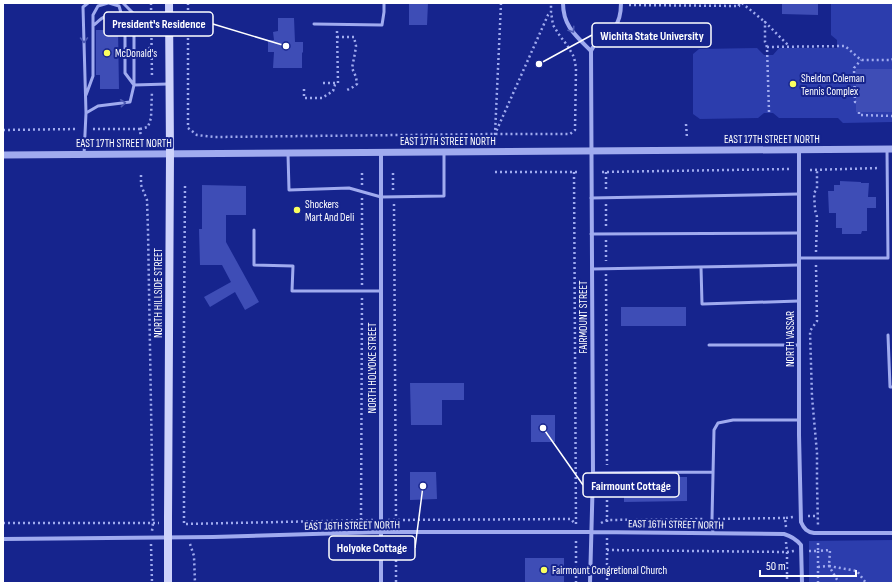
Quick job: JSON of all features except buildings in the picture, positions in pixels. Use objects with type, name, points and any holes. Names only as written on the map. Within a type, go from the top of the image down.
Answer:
[{"type":"main road","name":"NORTH HILLSIDE STREET","points":[[168,583],[170,154],[169,3]]},
{"type":"street","points":[[564,3],[563,9],[570,29],[591,51],[593,46],[599,40],[614,29],[619,19],[621,3]]},
{"type":"street","name":"FAIRMOUNT STREET","points":[[590,583],[593,473],[591,51]]},
{"type":"street","name":"EAST 17TH STREET NORTH","points":[[3,155],[890,149]]},
{"type":"street","name":"NORTH VASSAR","points":[[799,150],[799,420],[801,522],[808,532],[818,533]]},
{"type":"street","name":"NORTH HOLYOKE STREET","points":[[381,152],[381,583]]},
{"type":"street","name":"EAST 16TH STREET NORTH","points":[[3,539],[188,538],[380,532],[784,534],[796,539],[801,545],[802,583]]},
{"type":"street","points":[[818,533],[893,533]]},
{"type":"lane","points":[[84,155],[86,113],[83,8],[88,3]]},
{"type":"lane","points":[[85,97],[93,76],[93,15],[98,6],[108,3],[119,6],[125,26],[125,72],[134,85]]},
{"type":"lane","points":[[86,113],[98,106],[130,102],[134,85],[134,14],[123,3]]},
{"type":"lane","points":[[314,24],[382,25],[384,3]]},
{"type":"lane","points":[[93,25],[108,15],[117,16],[125,26]]},
{"type":"lane","points":[[134,85],[170,83]]},
{"type":"lane","points":[[799,258],[888,258],[888,168],[890,149]]},
{"type":"lane","points":[[288,153],[290,190],[349,188],[381,197],[444,196],[444,152]]},
{"type":"lane","points":[[592,198],[799,194]]},
{"type":"lane","points":[[254,230],[254,265],[293,266],[292,291],[381,291]]},
{"type":"lane","points":[[592,234],[799,233]]},
{"type":"lane","points":[[592,269],[799,265]]},
{"type":"lane","points":[[701,267],[702,304],[799,301]]},
{"type":"lane","points":[[888,335],[890,387],[893,387]]},
{"type":"lane","points":[[709,345],[799,344]]},
{"type":"lane","points":[[713,533],[714,430],[718,423],[733,420],[799,420]]},
{"type":"lane","points":[[593,473],[713,472]]},
{"type":"path","points":[[3,130],[140,129],[150,127],[152,84],[151,3]]},
{"type":"path","points":[[188,3],[187,127],[197,136],[215,137],[570,134],[575,130],[576,68],[574,57],[552,24],[551,3]]},
{"type":"path","points":[[495,134],[501,3]]},
{"type":"path","points":[[628,5],[739,6],[739,3]]},
{"type":"path","points":[[742,3],[765,22],[789,46]]},
{"type":"path","points":[[495,134],[548,15],[551,12]]},
{"type":"path","points":[[765,22],[769,112]]},
{"type":"path","points":[[304,89],[304,98],[322,98],[333,91],[335,85],[338,83],[337,30]]},
{"type":"path","points":[[337,37],[354,37],[356,46],[352,68],[357,84],[345,91]]},
{"type":"path","points":[[767,47],[844,46],[861,60],[892,59],[893,65]]},
{"type":"path","points":[[856,102],[854,68],[861,60]]},
{"type":"path","points":[[323,83],[338,83]]},
{"type":"path","points":[[859,112],[859,115],[893,116]]},
{"type":"path","points":[[686,124],[687,138]]},
{"type":"path","points":[[140,129],[140,139]]},
{"type":"path","points":[[688,166],[688,171]]},
{"type":"path","points":[[810,170],[888,168]]},
{"type":"path","points":[[602,172],[790,169]]},
{"type":"path","points":[[817,170],[816,189],[814,194],[814,210],[817,216],[817,321],[810,331],[812,397],[817,453],[816,483],[818,583]]},
{"type":"path","points":[[495,172],[576,172],[576,583]]},
{"type":"path","points":[[606,172],[607,583]]},
{"type":"path","points":[[361,520],[362,173]]},
{"type":"path","points":[[393,173],[396,583]]},
{"type":"path","points":[[140,175],[140,184],[147,200],[148,231],[153,523],[151,538],[152,583]]},
{"type":"path","points":[[3,523],[153,523]]},
{"type":"path","points":[[184,524],[194,556],[195,583]]},
{"type":"path","points":[[607,550],[787,552],[787,583]]},
{"type":"path","points":[[818,551],[830,550],[829,566],[839,583]]},
{"type":"path","points":[[818,567],[829,566],[857,571],[866,583]]},
{"type":"shaded area","name":"Sheldon Coleman Tennis Complex","points":[[831,3],[893,3],[893,122],[843,123],[838,118],[779,118],[773,113],[764,113],[758,118],[700,119],[693,114],[693,54],[699,49],[757,48],[764,55],[773,55],[779,48],[837,48],[837,40],[831,35]]},
{"type":"shaded area","points":[[893,540],[893,583],[809,583],[809,541]]},
{"type":"place","name":"President's Residence","points":[[286,46]]},
{"type":"place","name":"McDonald's","points":[[107,53]]},
{"type":"place","name":"Wichita State University","points":[[539,64]]},
{"type":"place","name":"Sheldon Coleman Tennis Complex","points":[[793,84]]},
{"type":"place","name":"Shockers Mart And Deli","points":[[297,210]]},
{"type":"place","name":"Fairmount Cottage","points":[[543,428]]},
{"type":"place","name":"Holyoke Cottage","points":[[423,486]]},
{"type":"place","name":"Fairmount Congretional Church","points":[[544,570]]}]
